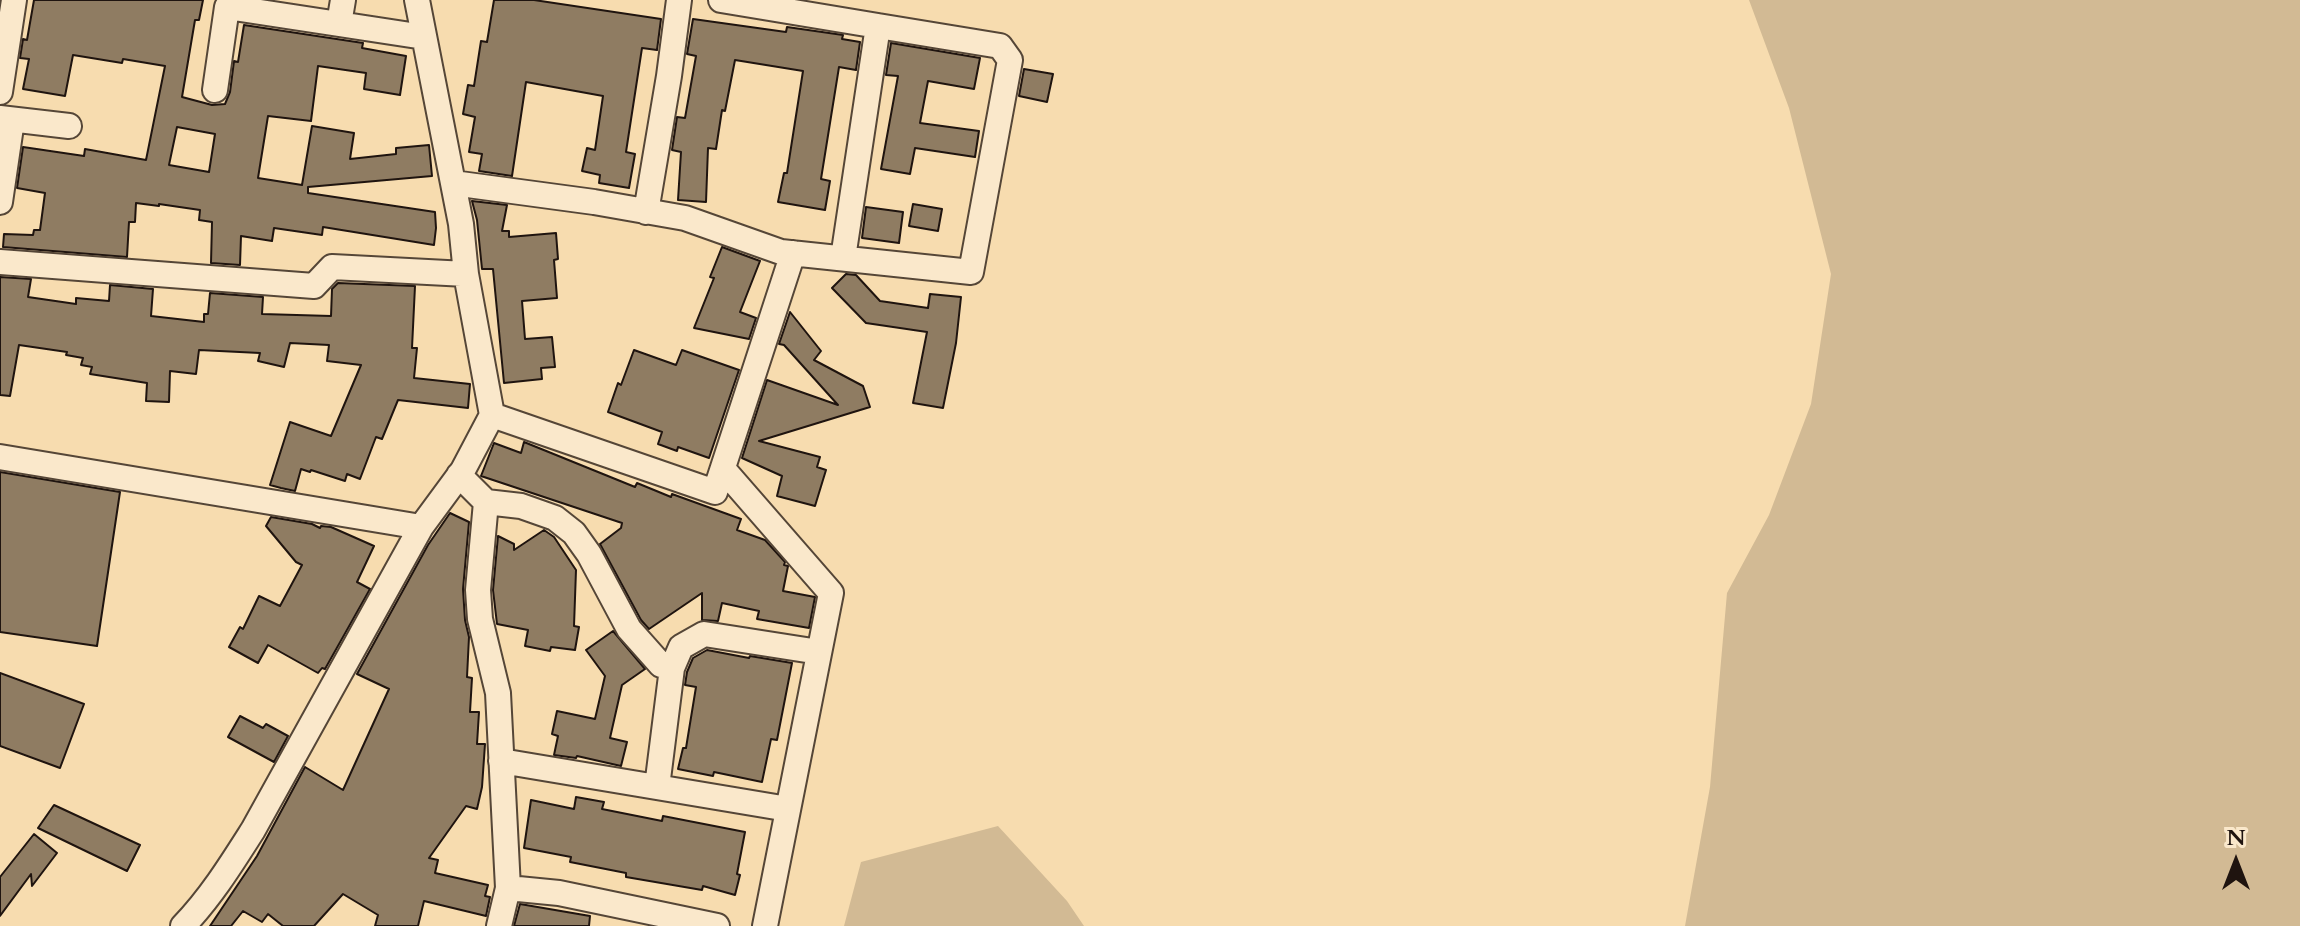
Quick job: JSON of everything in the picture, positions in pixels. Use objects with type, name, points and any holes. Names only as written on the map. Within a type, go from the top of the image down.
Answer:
[{"type":"street","points":[[0,92],[14,0]]},
{"type":"street","points":[[183,926],[217,885],[253,830],[421,527],[459,475],[492,415],[466,274],[461,224],[417,0]]},
{"type":"street","points":[[646,212],[679,0]]},
{"type":"street","points":[[453,183],[685,218],[781,252],[971,272],[1010,60],[1000,46],[721,0]]},
{"type":"street","points":[[215,90],[227,7],[341,12],[424,37]]},
{"type":"street","points":[[843,258],[878,26]]},
{"type":"street","points":[[0,202],[6,119],[69,126]]},
{"type":"street","points":[[492,415],[715,492],[793,253]]},
{"type":"street","points":[[0,262],[314,286],[332,267],[466,274]]},
{"type":"street","points":[[0,457],[421,527]]},
{"type":"street","points":[[723,469],[831,593],[765,926]]},
{"type":"street","points":[[459,475],[486,502],[521,506],[555,518],[574,533],[589,554],[629,629],[661,665],[672,668]]},
{"type":"street","points":[[486,502],[478,590],[480,619],[498,693],[508,888],[499,926]]},
{"type":"street","points":[[657,787],[672,668],[681,647],[704,634],[819,652]]},
{"type":"street","points":[[501,761],[788,809]]},
{"type":"street","points":[[508,888],[559,893],[717,926]]},
{"type":"shaded area","points":[[1749,0],[2300,0],[2300,926],[1685,926],[1710,787],[1727,593],[1769,515],[1811,404],[1831,274],[1789,108]]},
{"type":"shaded area","points":[[998,826],[1067,901],[1084,926],[844,926],[861,862]]},
{"type":"building","points":[[34,0],[203,0],[199,20],[195,20],[182,97],[212,105],[225,104],[230,92],[234,61],[238,62],[244,25],[363,43],[362,48],[406,56],[400,95],[364,89],[366,73],[318,66],[311,121],[268,116],[258,178],[302,185],[312,126],[354,133],[350,159],[396,154],[396,148],[429,145],[432,176],[308,187],[308,193],[435,212],[434,245],[323,227],[322,235],[274,228],[272,241],[241,236],[240,265],[211,263],[212,222],[199,220],[200,210],[136,203],[135,222],[129,222],[127,257],[3,247],[4,234],[33,235],[34,230],[40,230],[45,193],[17,188],[23,147],[84,156],[85,149],[146,160],[165,66],[73,55],[65,96],[23,89],[29,59],[20,58],[23,39],[27,40]],"holes":[[[177,127],[215,134],[209,172],[169,165]]]},
{"type":"building","points":[[494,0],[534,0],[661,19],[657,50],[642,48],[626,152],[635,154],[629,188],[599,183],[600,175],[582,171],[587,148],[595,150],[603,96],[526,82],[512,176],[479,171],[482,154],[469,152],[475,117],[463,114],[468,85],[474,86],[481,41],[487,42]]},
{"type":"building","points":[[693,19],[786,32],[787,27],[843,35],[842,39],[860,42],[856,70],[839,67],[821,179],[830,181],[825,210],[778,202],[784,173],[787,173],[803,71],[735,60],[716,149],[708,148],[706,202],[678,200],[681,152],[672,150],[677,117],[685,118],[696,56],[687,54]]},
{"type":"building","points":[[891,43],[980,58],[974,89],[928,81],[920,123],[979,131],[975,157],[915,148],[910,174],[881,169],[898,76],[886,75]]},
{"type":"building","points":[[1024,69],[1053,74],[1047,102],[1019,96]]},
{"type":"building","points":[[472,201],[507,205],[502,231],[509,231],[509,237],[556,233],[558,259],[554,260],[557,298],[522,301],[525,339],[552,337],[555,367],[541,368],[542,379],[504,383],[493,269],[482,269]]},
{"type":"building","points":[[913,204],[942,209],[938,231],[909,226]]},
{"type":"building","points":[[866,207],[903,212],[899,243],[862,238]]},
{"type":"building","points":[[722,247],[760,261],[740,312],[756,318],[749,339],[694,328],[714,278],[710,277]]},
{"type":"building","points":[[846,274],[856,275],[880,301],[928,308],[930,294],[961,297],[956,343],[943,408],[913,403],[927,332],[866,323],[832,288]]},
{"type":"building","points":[[0,277],[31,279],[28,297],[76,304],[76,298],[109,301],[110,285],[153,289],[151,316],[204,322],[210,293],[263,297],[262,314],[331,316],[332,289],[338,283],[415,286],[412,348],[417,348],[414,378],[470,384],[468,408],[398,400],[382,439],[376,437],[360,479],[347,474],[345,481],[301,469],[295,491],[270,485],[290,422],[331,436],[361,365],[327,361],[329,345],[290,343],[284,367],[258,361],[260,353],[199,350],[196,374],[170,371],[169,402],[146,401],[147,383],[90,374],[92,367],[81,365],[83,358],[66,355],[67,352],[19,345],[10,396],[0,395]]},
{"type":"building","points":[[790,312],[821,351],[814,360],[863,386],[870,407],[759,441],[820,457],[817,467],[826,470],[815,506],[777,496],[782,476],[742,458],[767,380],[838,405],[784,345],[779,344]]},
{"type":"building","points":[[634,350],[676,365],[682,350],[739,370],[709,458],[678,447],[677,451],[658,444],[662,432],[608,412]]},
{"type":"building","points":[[524,442],[635,487],[637,483],[741,519],[737,530],[765,540],[788,566],[783,591],[815,597],[809,628],[757,619],[759,611],[722,603],[718,621],[702,620],[702,593],[649,629],[641,620],[600,544],[621,528],[622,523],[481,476],[494,443],[521,453]]},
{"type":"building","points":[[0,472],[120,492],[97,646],[0,632]]},
{"type":"building","points":[[450,513],[469,522],[463,589],[469,637],[467,677],[472,678],[470,712],[479,712],[477,744],[485,744],[477,809],[466,806],[429,858],[438,860],[435,873],[488,885],[485,896],[490,897],[486,916],[424,901],[418,926],[375,926],[378,915],[343,894],[314,926],[283,926],[268,914],[262,922],[243,911],[231,926],[210,926],[257,856],[305,767],[343,790],[389,689],[357,674],[428,545]]},
{"type":"building","points":[[271,517],[320,528],[331,527],[374,546],[357,582],[370,589],[325,669],[318,673],[268,645],[258,663],[229,647],[240,627],[243,629],[259,596],[280,606],[302,565],[266,526]]},
{"type":"building","points":[[544,530],[554,537],[576,570],[574,626],[579,627],[575,650],[551,647],[550,651],[525,646],[528,630],[497,624],[493,590],[498,536],[514,544],[514,550]]},
{"type":"building","points":[[613,631],[645,669],[622,685],[610,738],[627,742],[621,766],[577,756],[554,755],[558,736],[552,734],[557,711],[595,719],[605,676],[586,650]]},
{"type":"building","points":[[707,650],[792,663],[777,740],[771,739],[762,782],[714,772],[713,776],[678,769],[683,748],[686,748],[696,687],[685,685],[687,672],[693,658]]},
{"type":"building","points":[[0,673],[84,704],[60,768],[0,746]]},
{"type":"building","points":[[240,716],[263,728],[266,724],[288,736],[274,762],[228,737]]},
{"type":"building","points":[[576,797],[604,802],[602,809],[662,821],[663,816],[745,832],[735,895],[703,886],[702,890],[626,877],[626,873],[570,862],[571,857],[524,848],[531,800],[574,809]]},
{"type":"building","points":[[54,805],[140,845],[127,871],[38,828]]},
{"type":"building","points":[[34,834],[57,853],[32,886],[31,874],[0,916],[0,877]]},
{"type":"building","points":[[520,904],[590,916],[589,926],[514,926]]}]
